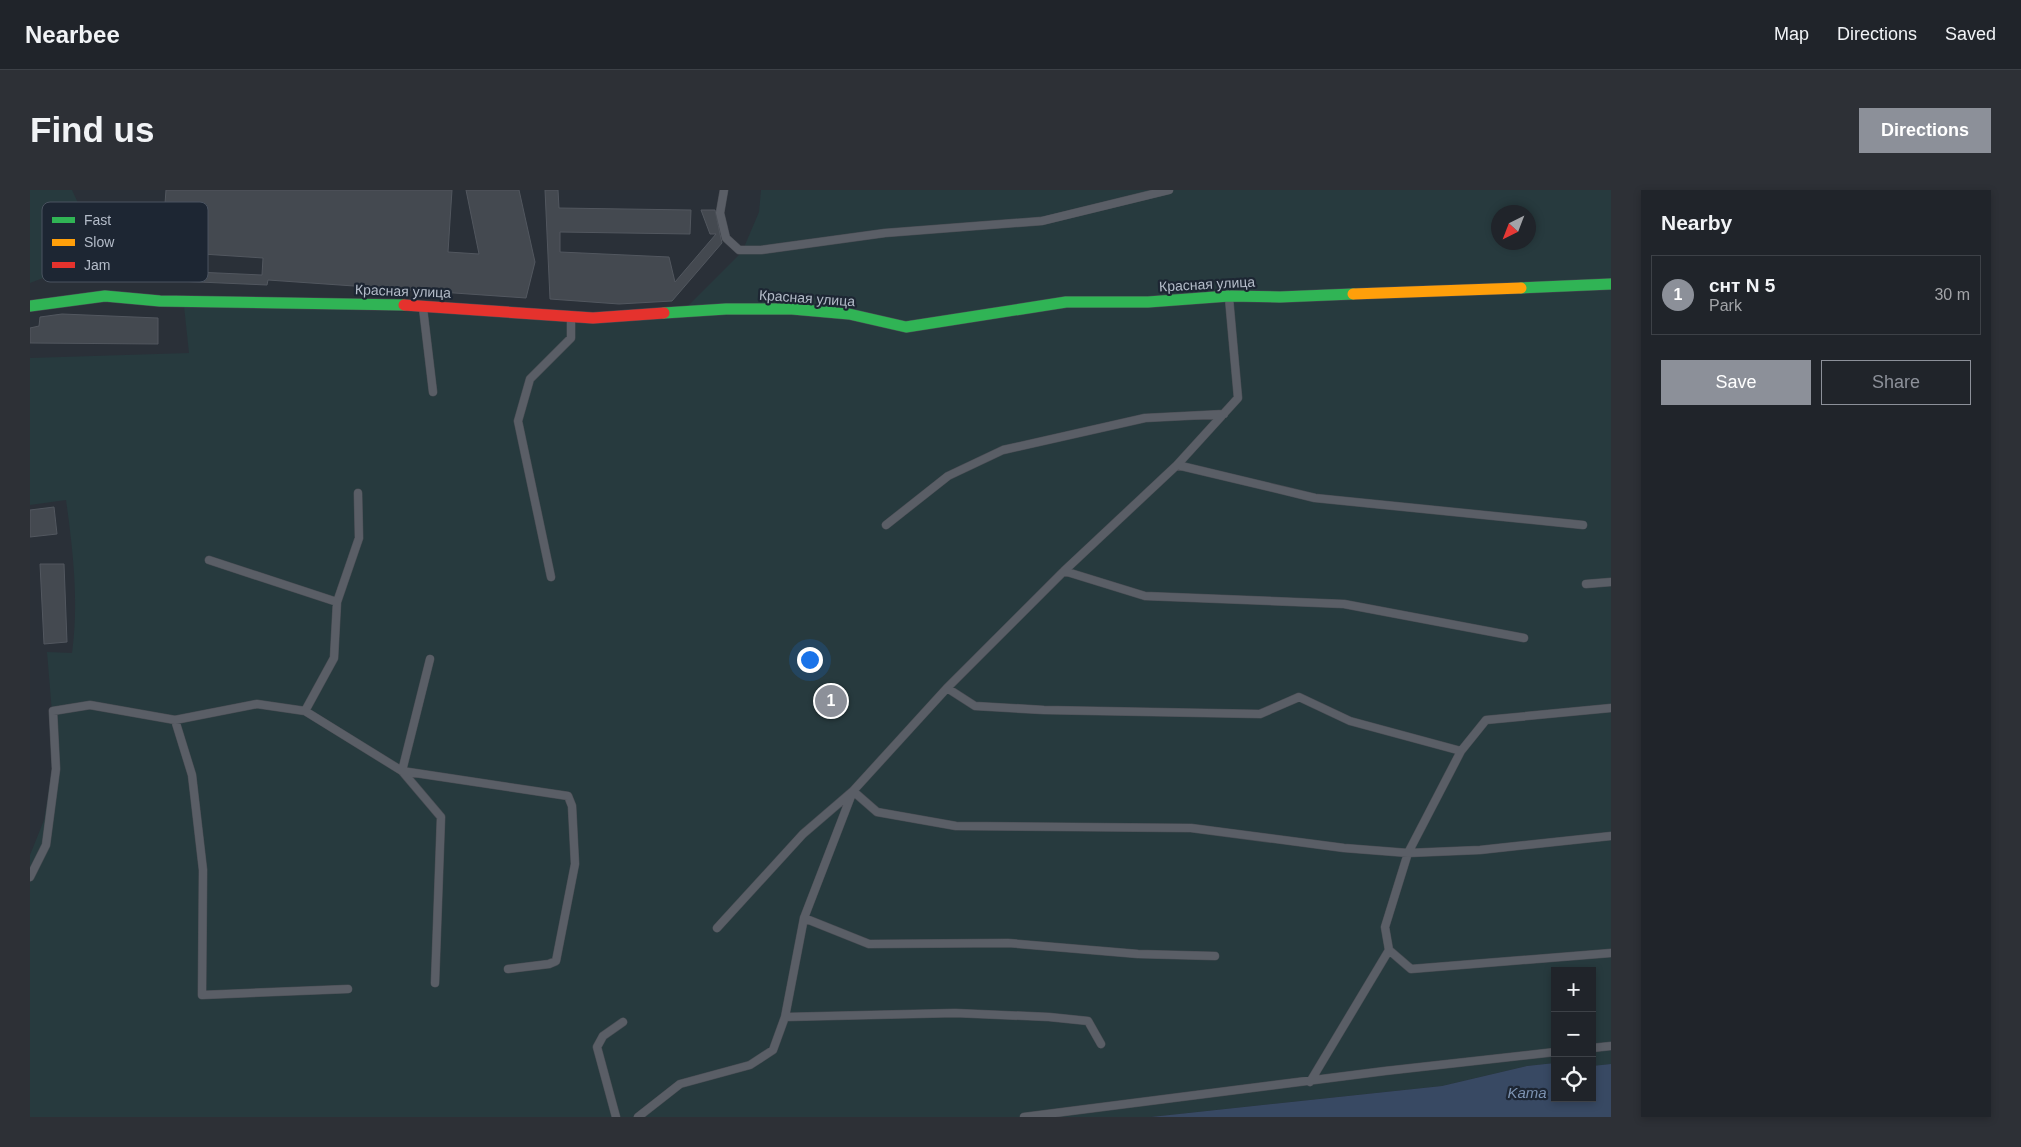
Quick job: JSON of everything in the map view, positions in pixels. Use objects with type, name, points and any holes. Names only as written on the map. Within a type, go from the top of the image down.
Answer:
[{"type":"street","name":"Красная улица","points":[[30,306],[105,296],[160,301],[382,304],[571,315],[593,318],[726,309],[792,309],[849,314],[906,327],[1066,302],[1148,302],[1229,296],[1280,297],[1611,284]]},
{"type":"lane","points":[[724,190],[720,213],[726,238],[739,250],[761,250],[885,233],[1042,220],[1169,190]]},
{"type":"lane","points":[[717,928],[803,834],[853,791],[947,688],[1064,571],[1177,465],[1238,398],[1229,296]]},
{"type":"lane","points":[[423,306],[433,392]]},
{"type":"lane","points":[[551,577],[518,421],[530,379],[572,338],[571,315]]},
{"type":"lane","points":[[886,525],[948,476],[1003,450],[1145,418],[1224,414]]},
{"type":"lane","points":[[1177,465],[1316,498],[1583,525]]},
{"type":"lane","points":[[304,711],[334,658],[337,602],[358,538],[358,493]]},
{"type":"lane","points":[[209,560],[264,580],[337,602]]},
{"type":"lane","points":[[1064,571],[1145,596],[1344,604],[1524,638]]},
{"type":"lane","points":[[1586,584],[1611,582]]},
{"type":"lane","points":[[402,770],[430,659]]},
{"type":"lane","points":[[947,688],[975,706],[1044,710],[1260,714],[1299,697],[1350,721],[1461,751]]},
{"type":"lane","points":[[30,877],[46,845],[56,769],[53,711],[90,705],[175,720],[257,704],[304,711],[402,770],[441,817],[435,983]]},
{"type":"lane","points":[[1310,1082],[1389,950],[1386,928],[1408,853],[1461,751],[1486,720],[1611,708]]},
{"type":"lane","points":[[175,720],[192,775],[203,870],[202,995],[348,989]]},
{"type":"lane","points":[[402,770],[568,796],[572,806],[575,864],[556,961],[549,964],[508,969]]},
{"type":"lane","points":[[853,791],[877,812],[956,826],[1191,828],[1344,848],[1408,853],[1480,850],[1611,836]]},
{"type":"lane","points":[[638,1117],[680,1084],[750,1065],[773,1050],[785,1017],[804,918],[853,791]]},
{"type":"lane","points":[[804,918],[869,944],[1008,943],[1138,954],[1215,956]]},
{"type":"lane","points":[[1389,950],[1410,969],[1611,954]]},
{"type":"lane","points":[[785,1017],[955,1013],[1049,1017],[1088,1021],[1101,1044]]},
{"type":"lane","points":[[616,1117],[597,1047],[603,1036],[623,1022]]},
{"type":"lane","points":[[1596,1048],[1611,1046]]},
{"type":"lane","points":[[1024,1117],[1385,1071],[1551,1052]]},
{"type":"green space","points":[[30,190],[72,190],[78,202],[42,202],[42,278],[30,283]]},
{"type":"green space","points":[[761,190],[1611,190],[1611,1064],[1596,1066],[1596,967],[1551,967],[1551,1063],[1527,1066],[1442,1086],[1151,1117],[30,1117],[30,855],[44,820],[55,749],[47,652],[72,653],[75,595],[73,557],[66,500],[30,505],[30,358],[189,353],[184,306],[676,318],[742,252],[759,212]]},
{"type":"water","name":"Kama","points":[[1551,1063],[1551,1102],[1596,1102],[1596,1066],[1611,1064],[1611,1117],[1151,1117],[1442,1086],[1527,1066]]},
{"type":"building","points":[[166,190],[452,190],[448,252],[479,254],[466,190],[519,190],[535,262],[526,298],[268,280],[267,285],[199,282],[208,282],[208,273],[262,275],[263,258],[208,254],[208,202],[165,202]]},
{"type":"building","points":[[545,190],[558,190],[559,208],[691,210],[690,234],[560,232],[560,252],[669,257],[675,282],[716,234],[710,234],[701,210],[715,210],[722,243],[672,301],[619,304],[550,299]]},
{"type":"building","points":[[62,314],[158,318],[158,344],[30,343],[30,328],[39,326],[40,317]]},
{"type":"building","points":[[54,507],[57,534],[30,537],[30,510]]},
{"type":"building","points":[[40,564],[64,564],[67,642],[44,644]]},
{"type":"traffic: fast","points":[[1521,288],[1611,284]]},
{"type":"traffic: fast","points":[[664,313],[726,309],[792,309],[849,314],[906,327],[1066,302],[1148,302],[1229,296],[1280,297],[1353,294]]},
{"type":"traffic: fast","points":[[30,306],[105,296],[160,301],[404,305]]},
{"type":"traffic: slow","points":[[1353,294],[1521,288]]},
{"type":"traffic: jam","points":[[404,305],[593,318],[664,313]]},
{"type":"place","name":"снт N 5","points":[[831,701]]}]
